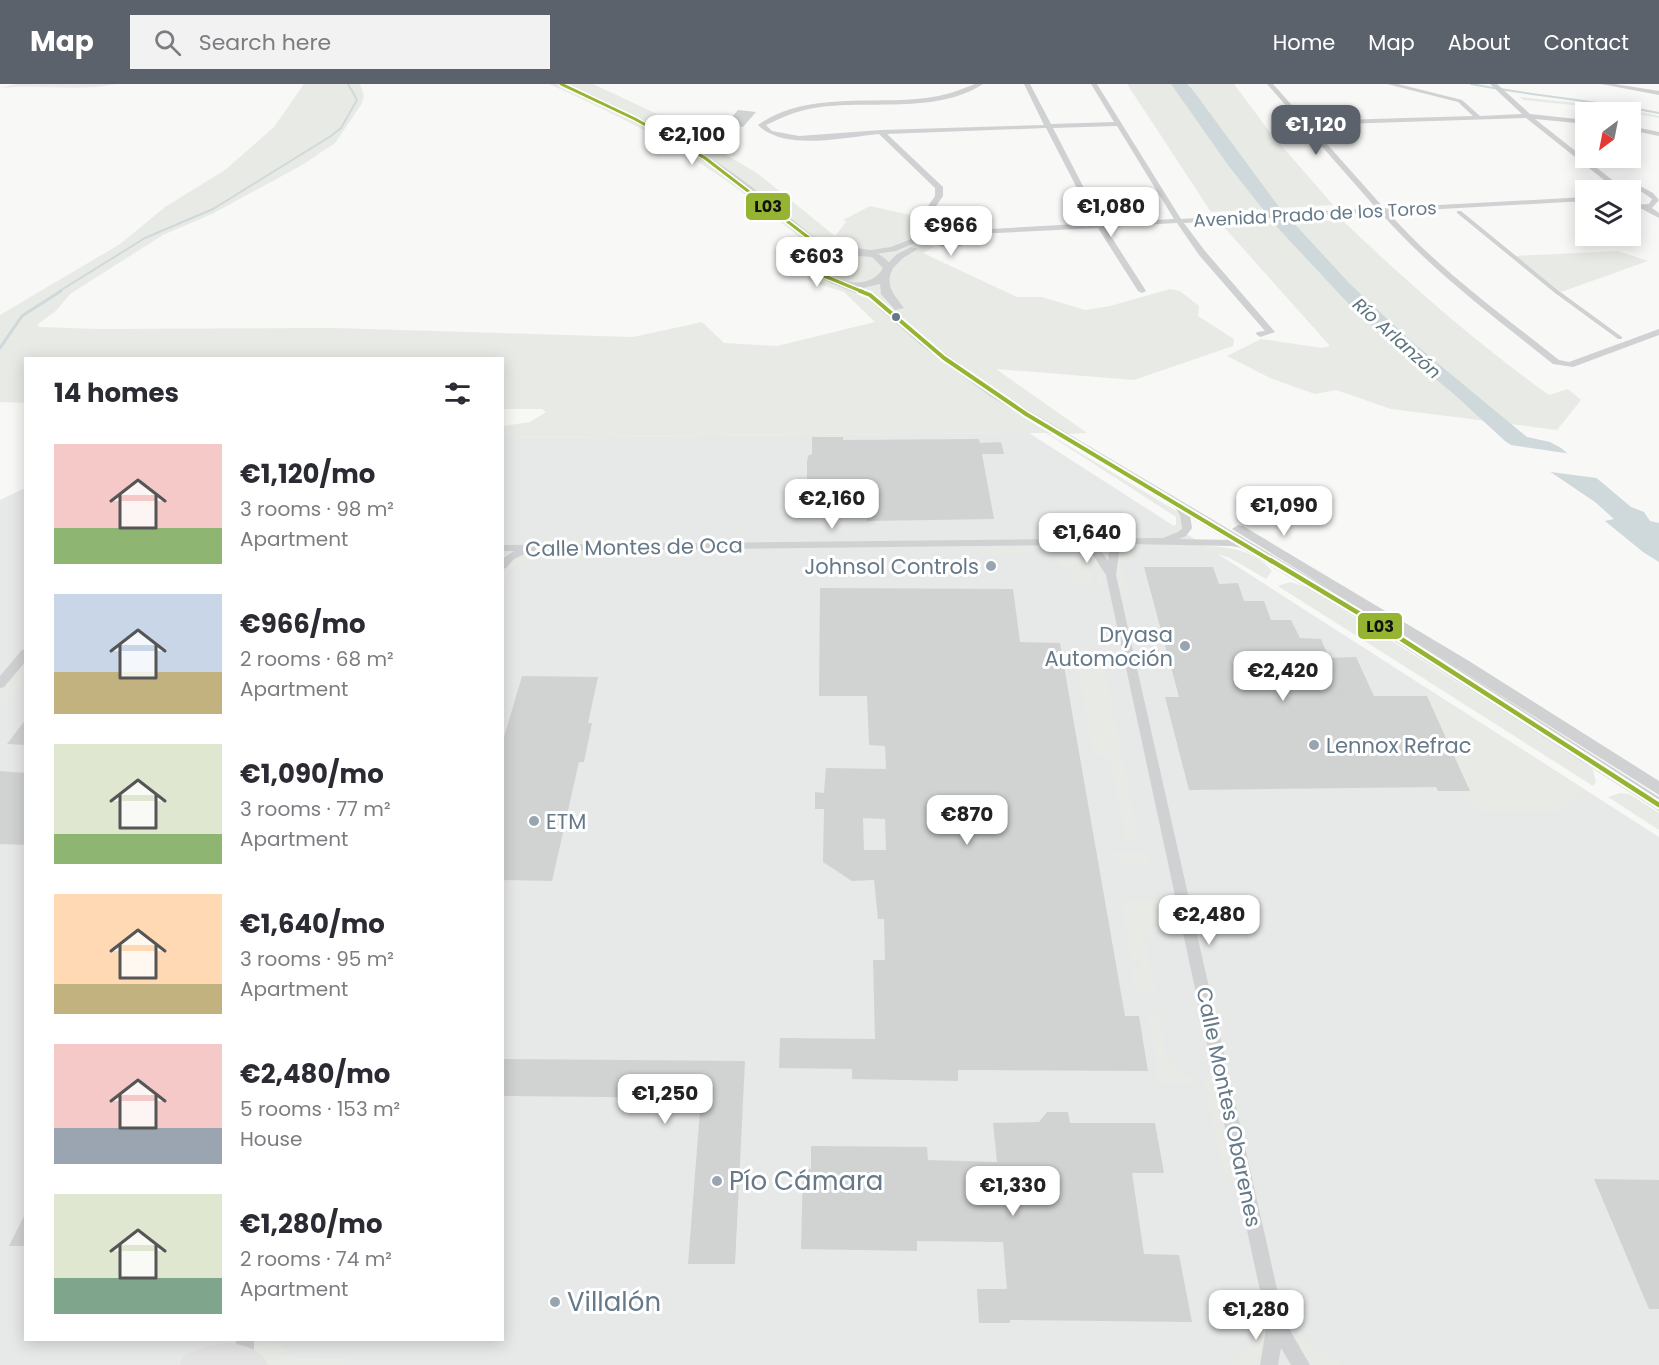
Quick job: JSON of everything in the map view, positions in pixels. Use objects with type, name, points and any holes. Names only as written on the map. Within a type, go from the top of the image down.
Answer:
[{"type":"main road","points":[[210,1353],[249,1354]]},
{"type":"street","points":[[561,84],[663,133],[725,172],[813,241],[819,249],[822,275],[870,295],[926,345],[994,394],[1395,635],[1659,805]]},
{"type":"street","points":[[574,84],[689,141],[746,177],[825,240],[882,259],[886,272],[886,294],[894,304],[945,347],[1001,387],[1393,621],[1659,789]]},
{"type":"street","points":[[892,93],[951,95],[980,84]]},
{"type":"street","points":[[1027,84],[1047,127],[1100,226],[1144,289]]},
{"type":"street","points":[[1094,84],[1179,221],[1224,280],[1271,332],[1260,333]]},
{"type":"street","points":[[1270,84],[1381,210],[1443,272],[1560,363],[1570,365],[1659,332]]},
{"type":"street","points":[[1390,84],[1460,101],[1479,118]]},
{"type":"street","points":[[1604,84],[1659,93]]},
{"type":"street","points":[[1494,85],[1528,116],[1608,180]]},
{"type":"street","points":[[795,102],[762,123],[761,127],[781,135],[800,138],[881,132],[1118,124]]},
{"type":"street","points":[[1303,123],[1528,116],[1575,121]]},
{"type":"street","points":[[1641,130],[1659,134]]},
{"type":"street","points":[[881,132],[939,187],[939,196],[927,215],[934,224]]},
{"type":"street","points":[[1641,189],[1656,195],[1655,204],[1641,207]]},
{"type":"street","name":"Avenida Prado de los Toros","points":[[973,232],[1575,200]]},
{"type":"street","points":[[1645,207],[1659,216]]},
{"type":"street","points":[[1459,212],[1539,278],[1620,339]]},
{"type":"street","points":[[847,284],[868,283],[886,272],[900,256],[921,246],[966,242],[973,236],[973,232],[955,223],[934,224],[925,229],[925,236]]},
{"type":"street","points":[[819,264],[830,256],[893,249],[925,236]]},
{"type":"street","points":[[925,236],[937,243]]},
{"type":"street","name":"Calle Montes de Oca","points":[[1161,542],[1178,536],[1187,528],[1185,515],[1178,505]]},
{"type":"street","name":"Calle Montes de Oca","points":[[504,548],[1125,541],[1248,546]]},
{"type":"street","name":"Calle Montes Obarenes","points":[[1125,541],[1114,552],[1111,575],[1276,1323],[1301,1365]]},
{"type":"street","name":"Calle Montes Obarenes","points":[[1074,542],[1096,553],[1111,575]]},
{"type":"street","points":[[504,564],[517,552],[532,548]]},
{"type":"street","points":[[0,684],[24,655]]},
{"type":"street","name":"Calle Montes Obarenes","points":[[1269,1365],[1276,1323]]},
{"type":"shaded area","points":[[16,84],[117,84],[88,87],[0,88]]},
{"type":"shaded area","points":[[304,84],[360,84],[364,96],[361,105],[335,143],[302,165],[212,214],[163,235],[70,294],[57,310],[38,324],[39,327],[334,328],[633,337],[702,322],[724,343],[777,346],[875,322],[844,292],[809,281],[804,268],[813,253],[804,242],[744,193],[664,141],[549,84],[593,84],[655,113],[757,173],[835,236],[846,222],[843,220],[870,206],[910,215],[914,224],[912,235],[934,247],[923,253],[1017,297],[1042,297],[1085,310],[1110,306],[1170,289],[1180,291],[1199,306],[1198,316],[1234,339],[1233,346],[1134,380],[996,369],[1087,433],[1067,434],[1469,674],[1659,799],[1431,652],[1064,433],[1049,434],[1181,514],[1183,525],[1179,531],[1165,536],[1176,524],[1176,517],[1046,433],[504,438],[504,426],[530,422],[546,412],[542,409],[504,409],[504,357],[24,357],[24,403],[0,402],[0,315],[120,244],[165,207],[225,170],[274,127]]},
{"type":"shaded area","points":[[1127,84],[1234,84],[1269,131],[1333,205],[1211,212]]},
{"type":"shaded area","points":[[1520,97],[1575,103],[1575,105],[1523,100]]},
{"type":"shaded area","points":[[1641,112],[1659,116],[1659,118],[1641,115]]},
{"type":"shaded area","points":[[1342,220],[1442,311],[1522,375],[1549,395],[1568,389],[1581,400],[1557,430],[1391,409],[1336,390],[1315,394],[1270,378],[1227,356],[1261,339],[1322,348],[1330,346],[1223,226]]},
{"type":"shaded area","points":[[1618,251],[1648,261],[1561,292],[1515,256]]},
{"type":"shaded area","points":[[1029,433],[1659,837],[1659,1365],[0,1365],[0,500],[24,488],[24,1341],[504,1341],[504,438]]},
{"type":"shaded area","points":[[668,539],[666,542],[546,543],[543,540]]},
{"type":"shaded area","points":[[1159,546],[1205,546],[1235,549],[1261,561],[1272,571],[1266,579],[1230,558],[1196,548]]},
{"type":"shaded area","points":[[1028,547],[1034,554],[978,554],[984,548]]},
{"type":"shaded area","points":[[1064,547],[1081,551],[1093,559],[1100,571],[1105,588],[1100,588],[1095,564],[1075,554],[1052,553],[1053,549]]},
{"type":"shaded area","points":[[1143,547],[1145,553],[1135,553],[1121,565],[1128,595],[1122,595],[1117,572],[1118,560],[1128,550]]},
{"type":"shaded area","points":[[678,551],[678,557],[607,558],[611,552]]},
{"type":"shaded area","points":[[548,552],[591,552],[593,559],[530,559],[508,570],[504,584],[506,569],[510,564],[530,555]]},
{"type":"shaded area","points":[[1056,557],[1073,557],[1090,566],[1094,587],[1069,580],[1074,578],[1073,571],[1059,567]]},
{"type":"shaded area","points":[[1290,582],[1306,587],[1584,762],[1593,770],[1596,782],[1593,786],[1278,586]]},
{"type":"shaded area","points":[[1075,651],[1101,651],[1137,834],[1127,843],[1110,756],[1093,755]]},
{"type":"shaded area","points":[[24,664],[24,678],[0,709],[0,694]]},
{"type":"shaded area","points":[[1428,690],[1585,790],[1562,812],[1476,812],[1458,791],[1470,791],[1427,696]]},
{"type":"shaded area","points":[[1620,793],[1629,794],[1659,813],[1659,830],[1608,797]]},
{"type":"shaded area","points":[[1112,853],[1148,853],[1151,866],[1123,864]]},
{"type":"shaded area","points":[[1122,900],[1159,900],[1165,927],[1144,936],[1156,998],[1135,987],[1132,967],[1142,967],[1140,960],[1131,960]]},
{"type":"shaded area","points":[[1148,1015],[1159,1016],[1164,1046],[1171,1062],[1184,1074],[1195,1079],[1197,1084],[1156,1084],[1154,1075],[1159,1074]]},
{"type":"shaded area","points":[[1203,1077],[1209,1077],[1212,1081],[1232,1178],[1225,1177]]},
{"type":"shaded area","points":[[1255,1319],[1263,1320],[1265,1332],[1260,1365],[1228,1365],[1258,1340]]},
{"type":"shaded area","points":[[1301,1333],[1302,1338],[1342,1365],[1311,1365],[1294,1337]]},
{"type":"shaded area","points":[[254,1341],[275,1341],[293,1358],[347,1359],[344,1365],[260,1365],[255,1355]]},
{"type":"water","name":"Río Arlanzón","points":[[1171,84],[1187,84],[1192,89],[1279,207],[1350,284],[1412,342],[1527,437],[1550,442],[1561,448],[1631,507],[1644,512],[1650,521],[1659,523],[1659,562],[1605,521],[1614,519],[1595,502],[1505,441],[1456,396],[1359,315],[1277,227],[1228,165]]},
{"type":"pier","points":[[1504,444],[1572,454],[1604,479],[1543,471]]},
{"type":"building","points":[[738,110],[756,112],[743,127],[725,125]]},
{"type":"building","points":[[812,437],[843,437],[843,440],[979,439],[980,443],[1001,442],[1004,454],[982,454],[994,519],[867,521],[867,510],[813,510],[813,495],[807,495],[807,462],[808,456],[812,454]]},
{"type":"building","points":[[1144,567],[1213,567],[1219,584],[1238,583],[1244,601],[1264,601],[1271,620],[1291,620],[1300,638],[1321,639],[1329,658],[1356,657],[1374,696],[1427,696],[1470,791],[1438,791],[1436,787],[1189,790],[1165,697],[1179,697]]},
{"type":"building","points":[[820,588],[1013,589],[1020,642],[1060,643],[1125,1016],[1139,1016],[1148,1071],[958,1070],[958,1081],[852,1079],[852,1069],[779,1068],[780,1038],[875,1039],[873,960],[885,960],[884,919],[878,919],[874,880],[852,881],[823,862],[824,809],[815,809],[815,792],[824,793],[826,768],[886,769],[885,746],[869,745],[867,696],[819,696]],"holes":[[[863,818],[885,819],[886,850],[864,850]]]},
{"type":"building","name":"ETM","points":[[522,676],[598,677],[588,723],[592,723],[584,762],[579,762],[552,881],[504,880],[504,737]]},
{"type":"building","points":[[24,722],[24,745],[7,744]]},
{"type":"building","points":[[0,771],[24,773],[24,845],[0,844]]},
{"type":"building","name":"Pío Cámara","points":[[504,1059],[745,1061],[735,1264],[688,1264],[701,1098],[504,1096]]},
{"type":"building","points":[[1047,1112],[1068,1112],[1070,1123],[1155,1123],[1164,1173],[1132,1173],[1144,1254],[1179,1255],[1192,1322],[1010,1320],[1010,1323],[979,1323],[977,1289],[1007,1289],[1003,1242],[917,1241],[917,1251],[801,1249],[803,1168],[811,1169],[811,1146],[927,1147],[928,1160],[997,1162],[993,1123],[1039,1122]]},
{"type":"building","points":[[1594,1179],[1659,1180],[1659,1309],[1649,1309]]},
{"type":"building","points":[[24,1216],[24,1246],[9,1246]]},
{"type":"waterway","points":[[58,292],[145,238],[213,209],[331,136],[341,128],[357,100],[348,84]]},
{"type":"waterway","points":[[1471,84],[1659,113]]},
{"type":"waterway","points":[[0,348],[22,316],[61,291]]},
{"type":"transit line","name":"L03","points":[[561,84],[635,119],[705,158],[813,241],[818,249],[822,275],[870,295],[944,358],[1026,414],[1395,635],[1659,805]]},
{"type":"place","name":"Johnsol Controls","points":[[991,566]]},
{"type":"place","name":"Dryasa Automoción","points":[[1185,646]]},
{"type":"place","name":"Lennox Refrac","points":[[1314,745]]},
{"type":"place","name":"ETM","points":[[534,821]]},
{"type":"place","name":"Pío Cámara","points":[[717,1181]]},
{"type":"place","name":"Villalón","points":[[555,1302]]}]
